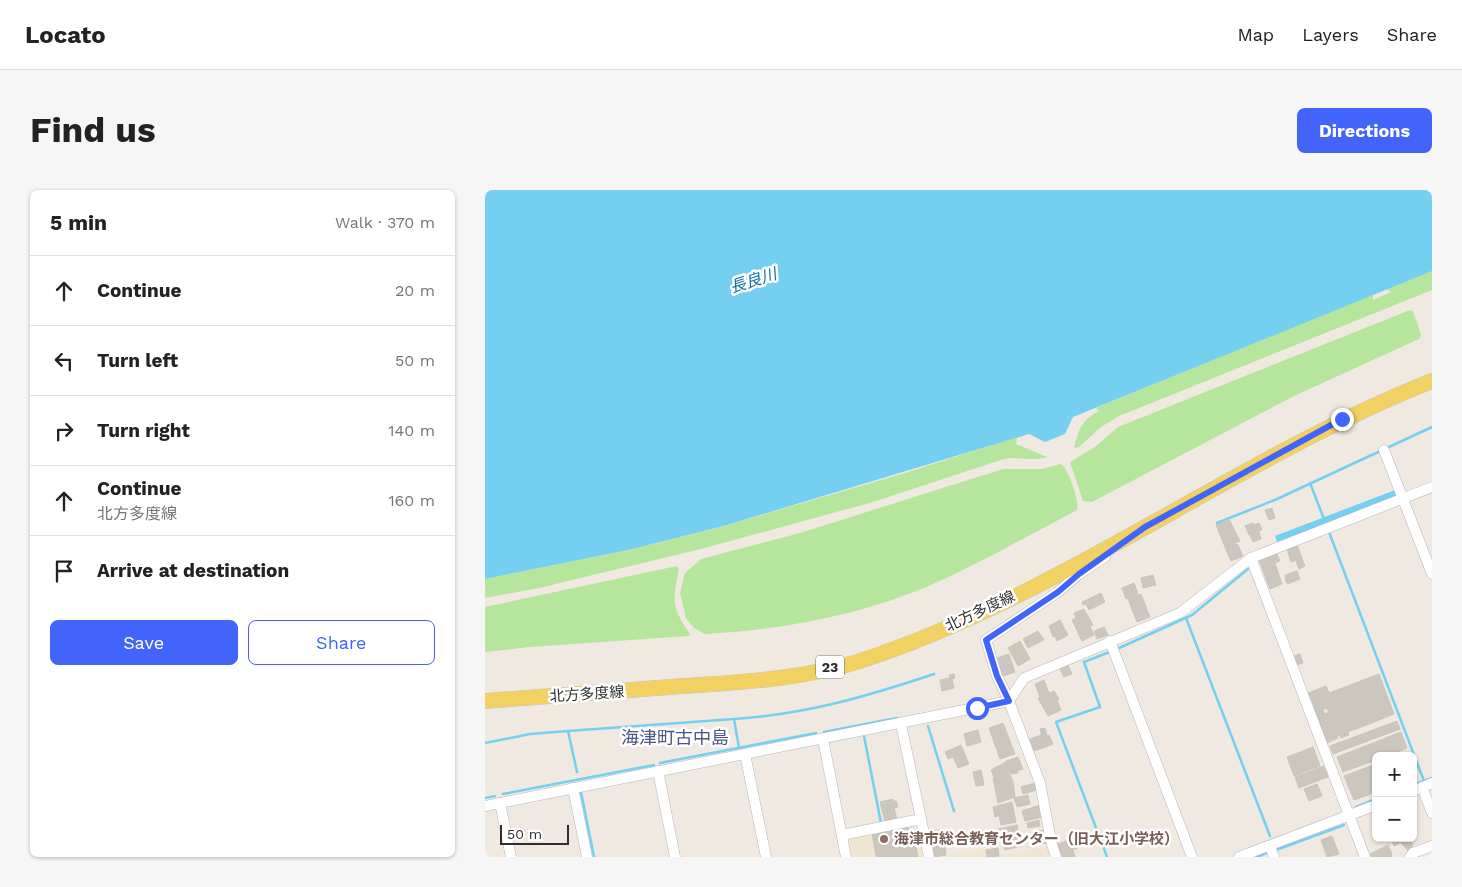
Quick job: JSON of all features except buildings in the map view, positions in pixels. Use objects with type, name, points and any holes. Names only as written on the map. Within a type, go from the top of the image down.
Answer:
[{"type":"main road","name":"北方多度線","points":[[485,701],[789,676],[857,662],[922,638],[1009,598],[1145,527],[1342,419],[1432,381]]},
{"type":"street","points":[[1383,450],[1432,574]]},
{"type":"street","points":[[485,806],[1009,701],[1025,678],[1112,647],[1180,613],[1251,558],[1432,487]]},
{"type":"street","points":[[1057,857],[1051,841],[1040,783],[1009,701],[997,676],[986,640],[1058,592],[1079,574],[1145,527]]},
{"type":"street","points":[[1251,558],[1365,857]]},
{"type":"street","points":[[1112,647],[1192,857]]},
{"type":"street","points":[[901,724],[929,857]]},
{"type":"street","points":[[823,739],[846,857]]},
{"type":"street","points":[[745,754],[766,857]]},
{"type":"street","points":[[658,771],[675,857]]},
{"type":"street","points":[[1423,787],[1432,814]]},
{"type":"street","points":[[573,788],[587,857]]},
{"type":"street","points":[[500,803],[511,857]]},
{"type":"street","points":[[1239,857],[1372,806]]},
{"type":"street","points":[[842,835],[921,819]]},
{"type":"street","points":[[1270,846],[1274,857]]},
{"type":"street","points":[[1410,857],[1413,853],[1432,846]]},
{"type":"shaded area","name":"海津市総合教育センター（旧大江小学校）","points":[[916,824],[919,826],[926,857],[848,857],[847,836]]},
{"type":"shaded area","name":"海津市総合教育センター（旧大江小学校）","points":[[998,846],[1000,856],[1050,846],[1053,857],[941,857]]},
{"type":"green space","points":[[1432,271],[1432,290],[1119,416],[1101,427],[1079,447],[1074,448],[1077,436],[1084,422],[1099,411],[1096,408],[1373,294],[1373,300],[1391,292],[1386,289]]},
{"type":"green space","points":[[1410,310],[1413,311],[1421,335],[1419,339],[1294,396],[1092,502],[1083,501],[1070,462],[1095,447],[1118,427]]},
{"type":"green space","points":[[1017,437],[1016,444],[1047,457],[1004,459],[873,502],[705,548],[539,588],[485,598],[485,579],[628,550],[727,525],[905,473]]},
{"type":"green space","points":[[1061,464],[1073,486],[1077,500],[1077,510],[987,558],[931,585],[904,596],[849,613],[763,629],[705,634],[694,628],[686,618],[680,593],[685,573],[701,559],[800,533],[1003,469],[1042,469]]},
{"type":"green space","points":[[677,566],[679,569],[675,589],[676,610],[691,635],[485,652],[485,607]]},
{"type":"water","name":"長良川","points":[[485,190],[1432,190],[1432,271],[1073,417],[1065,434],[1045,442],[1029,434],[727,525],[628,550],[485,579]]},
{"type":"water","points":[[1395,490],[1397,497],[1277,542],[1275,536]]},
{"type":"waterway","points":[[1217,523],[1277,499],[1432,427]]},
{"type":"waterway","points":[[1310,483],[1324,519]]},
{"type":"waterway","points":[[1329,532],[1424,781]]},
{"type":"waterway","points":[[1117,649],[1192,615],[1248,569]]},
{"type":"waterway","points":[[1186,618],[1270,836]]},
{"type":"waterway","points":[[1084,662],[1112,651]]},
{"type":"waterway","points":[[1084,662],[1100,707],[1056,722],[1107,857]]},
{"type":"waterway","points":[[739,748],[734,719],[811,709],[884,690],[934,674]]},
{"type":"waterway","points":[[824,732],[897,718]]},
{"type":"waterway","points":[[577,772],[568,731],[734,719]]},
{"type":"waterway","points":[[928,726],[954,811]]},
{"type":"waterway","points":[[485,743],[530,734],[568,731]]},
{"type":"waterway","points":[[660,763],[816,733]]},
{"type":"waterway","points":[[864,736],[881,823]]},
{"type":"waterway","points":[[503,794],[654,765]]},
{"type":"waterway","points":[[1417,784],[1432,778]]},
{"type":"waterway","points":[[581,792],[594,857]]},
{"type":"waterway","points":[[485,798],[495,796]]},
{"type":"waterway","points":[[1356,807],[1372,801]]},
{"type":"waterway","points":[[1276,850],[1344,825]]},
{"type":"waterway","points":[[1257,857],[1266,853]]},
{"type":"place","name":"海津市総合教育センター（旧大江小学校）","points":[[884,839]]},
{"type":"district","name":"海津町古中島","points":[[675,738]]},
{"type":"route","points":[[977,708],[1009,701],[989,655],[986,640],[1058,592],[1079,574],[1145,527],[1342,419]]}]
